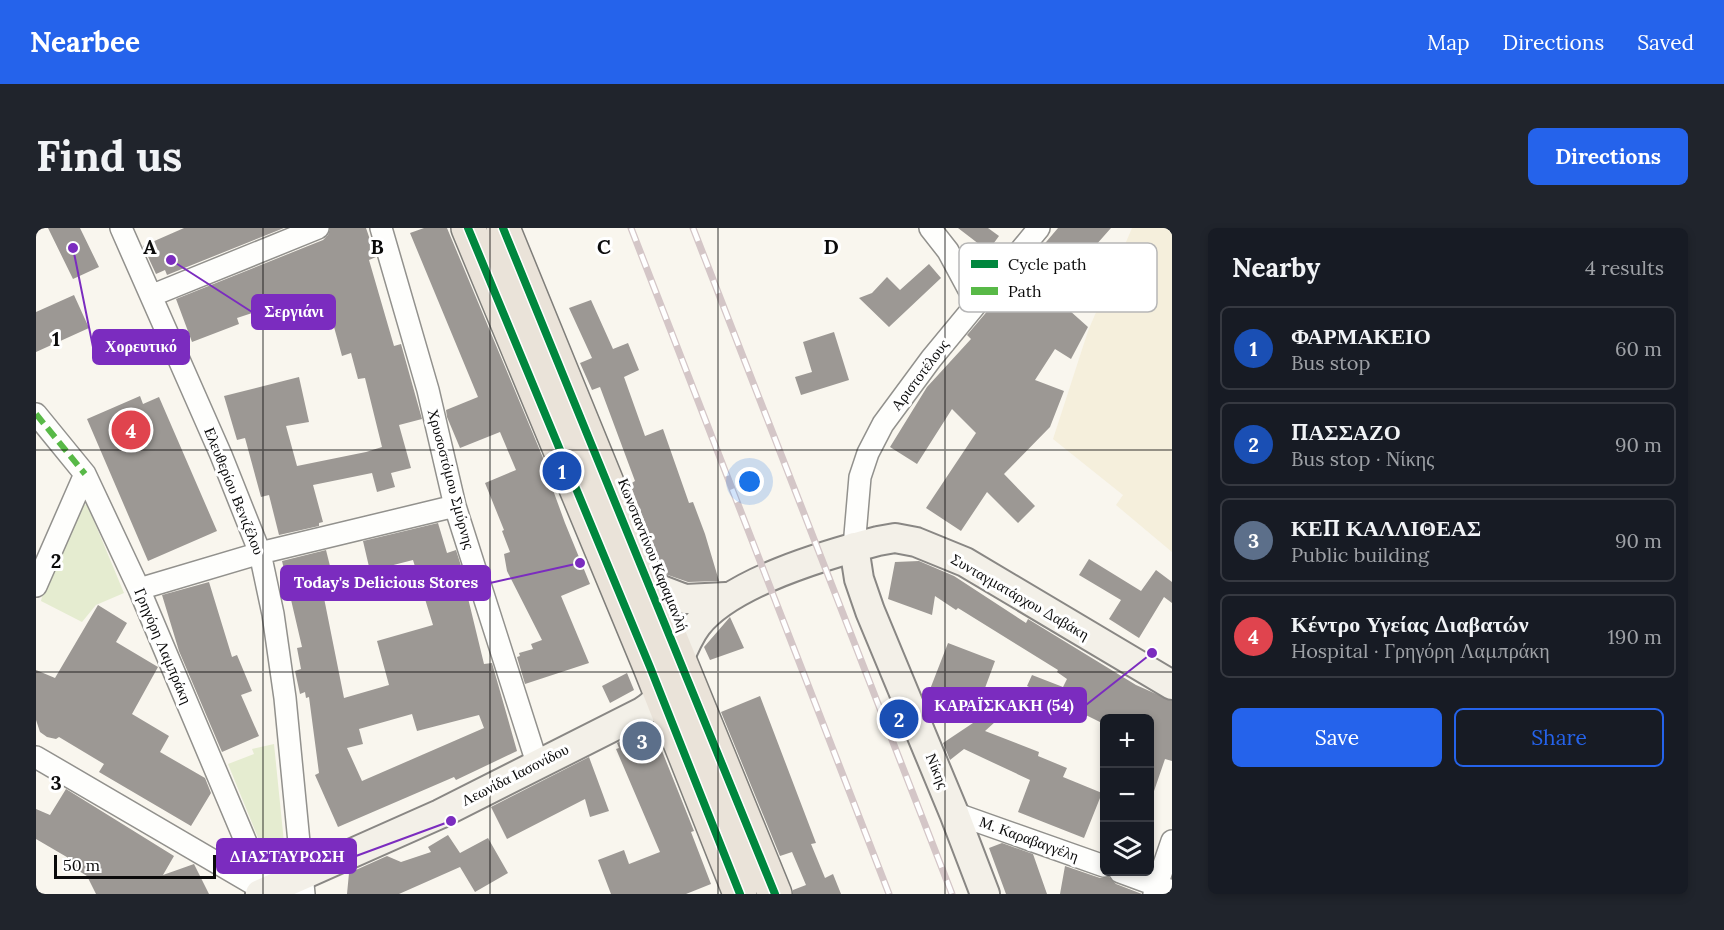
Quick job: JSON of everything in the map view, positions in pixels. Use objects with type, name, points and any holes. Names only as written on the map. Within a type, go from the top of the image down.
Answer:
[{"type":"main road","points":[[468,228],[662,696],[740,894]]},
{"type":"main road","name":"Κωνσταντίνου Καραμανλή","points":[[502,228],[651,586],[775,894]]},
{"type":"street","name":"Ελευθερίου Βενιζέλου","points":[[122,228],[153,295],[260,554],[273,614],[285,698],[303,885]]},
{"type":"street","points":[[153,295],[318,228]]},
{"type":"street","name":"Χρυσοστόμου Σμύρνης","points":[[381,228],[428,390],[455,506],[537,763]]},
{"type":"street","points":[[930,228],[948,251],[959,271]]},
{"type":"street","name":"Αριστοτέλους","points":[[1026,243],[1039,228]]},
{"type":"street","name":"Αριστοτέλους","points":[[854,547],[856,497],[868,453],[900,399],[969,312]]},
{"type":"street","name":"Γρηγόρη Λαμπράκη","points":[[36,414],[85,474],[138,589],[263,893]]},
{"type":"street","points":[[36,586],[85,474]]},
{"type":"street","points":[[138,589],[260,554],[455,506]]},
{"type":"street","name":"Συνταγματάρχου Δαβάκη","points":[[680,657],[698,624],[726,597],[766,578],[854,547],[895,538],[916,542],[965,562],[1172,685]]},
{"type":"street","name":"Νίκης","points":[[854,547],[859,579],[870,611],[954,813],[984,894]]},
{"type":"street","name":"Συνταγματάρχου Δαβάκη","points":[[651,586],[686,599],[726,597]]},
{"type":"street","name":"Λεωνίδα Ιασονίδου","points":[[263,893],[303,885],[537,763],[642,712],[662,696],[672,679],[680,657]]},
{"type":"street","points":[[36,757],[263,893]]},
{"type":"street","name":"Μ. Καραβαγγέλη","points":[[954,813],[1100,865]]},
{"type":"street","points":[[1129,876],[1161,890],[1172,841]]},
{"type":"shaded area","points":[[1132,228],[1172,228],[1172,552],[1116,505],[1123,495],[1053,439],[1096,312],[1157,312],[1157,243],[1126,243]]},
{"type":"green space","points":[[87,504],[124,593],[96,605],[82,622],[41,601],[44,588],[78,507]]},
{"type":"green space","points":[[274,744],[286,862],[270,867],[228,764],[254,754],[252,749]]},
{"type":"building","points":[[48,228],[80,228],[99,267],[73,279]]},
{"type":"building","points":[[184,228],[284,228],[167,275],[165,270],[156,274],[143,246]]},
{"type":"building","points":[[330,228],[366,228],[376,257],[369,260],[394,346],[401,344],[422,419],[399,425],[411,468],[391,473],[395,487],[377,492],[372,473],[313,485],[323,522],[319,523],[319,526],[279,535],[269,495],[261,497],[245,438],[237,440],[224,396],[299,377],[309,422],[286,426],[297,466],[382,447],[365,378],[358,379],[351,353],[342,356],[326,298],[282,311],[280,304],[237,318],[239,324],[192,342],[176,299],[323,240]]},
{"type":"building","points":[[424,228],[447,228],[556,489],[553,490],[590,584],[561,596],[589,663],[525,684],[517,657],[520,656],[519,653],[533,649],[531,644],[542,640],[507,571],[504,554],[510,552],[502,531],[504,530],[485,483],[516,470],[500,432],[460,448],[447,417],[446,410],[478,397],[410,233]]},
{"type":"building","points":[[958,228],[988,228],[999,236],[994,243],[978,243]]},
{"type":"building","points":[[1058,228],[1111,228],[1098,243],[1045,243]]},
{"type":"building","points":[[929,264],[941,278],[889,327],[859,298],[872,293],[887,277],[900,290]]},
{"type":"building","points":[[74,295],[89,328],[36,352],[36,312]]},
{"type":"building","points":[[591,300],[613,349],[628,343],[639,370],[624,377],[645,436],[663,429],[689,503],[693,502],[705,534],[719,581],[688,582],[665,574],[630,484],[635,481],[600,387],[592,390],[580,363],[592,358],[569,308]]},
{"type":"building","points":[[987,312],[1071,312],[1088,327],[1071,359],[1055,349],[1035,380],[1064,391],[1050,427],[1004,474],[1035,506],[1018,523],[987,492],[961,531],[926,508],[976,433],[952,409],[917,464],[890,447],[927,387],[971,339],[967,335]]},
{"type":"building","points":[[834,332],[849,380],[801,395],[795,377],[812,372],[803,342]]},
{"type":"building","points":[[140,396],[143,404],[159,397],[217,531],[148,561],[87,419]]},
{"type":"building","points":[[438,523],[447,553],[456,550],[470,594],[467,594],[484,664],[492,663],[517,751],[456,780],[454,777],[338,827],[315,775],[319,773],[309,697],[306,698],[305,692],[300,694],[295,671],[301,669],[297,648],[302,647],[282,561],[326,550],[336,590],[323,593],[344,698],[389,685],[377,641],[433,625],[413,560],[370,571],[363,541]],"holes":[[[412,714],[417,731],[479,715],[484,728],[362,781],[347,748],[363,744],[359,729]]]},
{"type":"building","points":[[1089,559],[1141,591],[1156,570],[1172,582],[1172,603],[1164,597],[1139,638],[1109,619],[1121,600],[1079,575]]},
{"type":"building","points":[[919,561],[954,576],[1026,623],[1028,619],[1136,685],[1172,701],[1172,761],[1165,759],[1154,791],[1154,714],[1100,714],[1100,722],[1027,686],[1032,675],[1063,687],[1067,679],[1057,672],[1058,670],[935,596],[932,615],[888,599],[895,562]]},
{"type":"building","points":[[209,582],[232,657],[237,655],[252,691],[241,695],[259,736],[222,752],[179,651],[162,595]]},
{"type":"building","points":[[98,605],[127,623],[116,642],[158,667],[132,714],[169,736],[160,752],[205,778],[211,793],[191,826],[99,772],[104,764],[59,737],[56,739],[47,737],[40,732],[36,720],[36,670],[55,678]]},
{"type":"building","points":[[730,617],[744,648],[710,660],[704,647]]},
{"type":"building","points":[[948,643],[995,661],[975,715],[927,697]]},
{"type":"building","points":[[627,673],[634,690],[610,703],[602,686]]},
{"type":"building","points":[[760,696],[816,843],[811,844],[825,878],[833,874],[841,894],[793,894],[793,890],[806,885],[792,852],[780,856],[721,712]]},
{"type":"building","points":[[988,713],[995,722],[985,731],[1039,752],[1038,756],[1067,768],[1063,777],[1100,792],[1100,798],[1084,838],[1018,812],[1030,780],[964,749],[950,760],[943,743]]},
{"type":"building","points":[[652,726],[694,831],[691,832],[711,884],[686,894],[611,894],[598,860],[624,850],[629,864],[660,852],[616,749],[619,748],[617,743]]},
{"type":"building","points":[[589,757],[609,811],[590,817],[585,799],[507,839],[491,807]]},
{"type":"building","points":[[66,789],[174,856],[163,875],[194,864],[209,894],[96,894],[87,876],[74,868],[77,863],[36,839],[36,809],[50,815]]},
{"type":"building","points":[[448,835],[460,853],[488,838],[508,873],[475,892],[460,867],[399,894],[347,894],[349,873],[387,856],[401,862],[431,852],[428,847]]},
{"type":"building","points":[[1002,843],[1033,854],[1047,894],[1006,894],[989,848]]},
{"type":"building","points":[[1065,866],[1100,878],[1109,877],[1116,884],[1142,894],[1060,894]]},
{"type":"railway","points":[[631,228],[889,894]]},
{"type":"railway","points":[[693,228],[952,894]]},
{"type":"marked path","points":[[36,414],[85,474]]},
{"type":"cycle path","points":[[468,228],[650,667],[740,894]]},
{"type":"cycle path","points":[[503,228],[775,894]]},
{"type":"place","name":"Χορευτικό","points":[[73,248]]},
{"type":"place","name":"Σεργιάνι","points":[[171,260]]},
{"type":"place","name":"Κέντρο Υγείας Διαβατών","points":[[131,430]]},
{"type":"place","name":"ΦΑΡΜΑΚΕΙΟ","points":[[562,471]]},
{"type":"place","name":"Today's Delicious Stores","points":[[580,563]]},
{"type":"place","name":"ΚΑΡΑΪΣΚΑΚΗ (54)","points":[[1152,653]]},
{"type":"place","name":"ΠΑΣΣΑΖΟ","points":[[899,719]]},
{"type":"place","name":"ΚΕΠ ΚΑΛΛΙΘΕΑΣ","points":[[642,741]]},
{"type":"place","name":"ΔΙΑΣΤΑΥΡΩΣΗ","points":[[451,821]]}]
